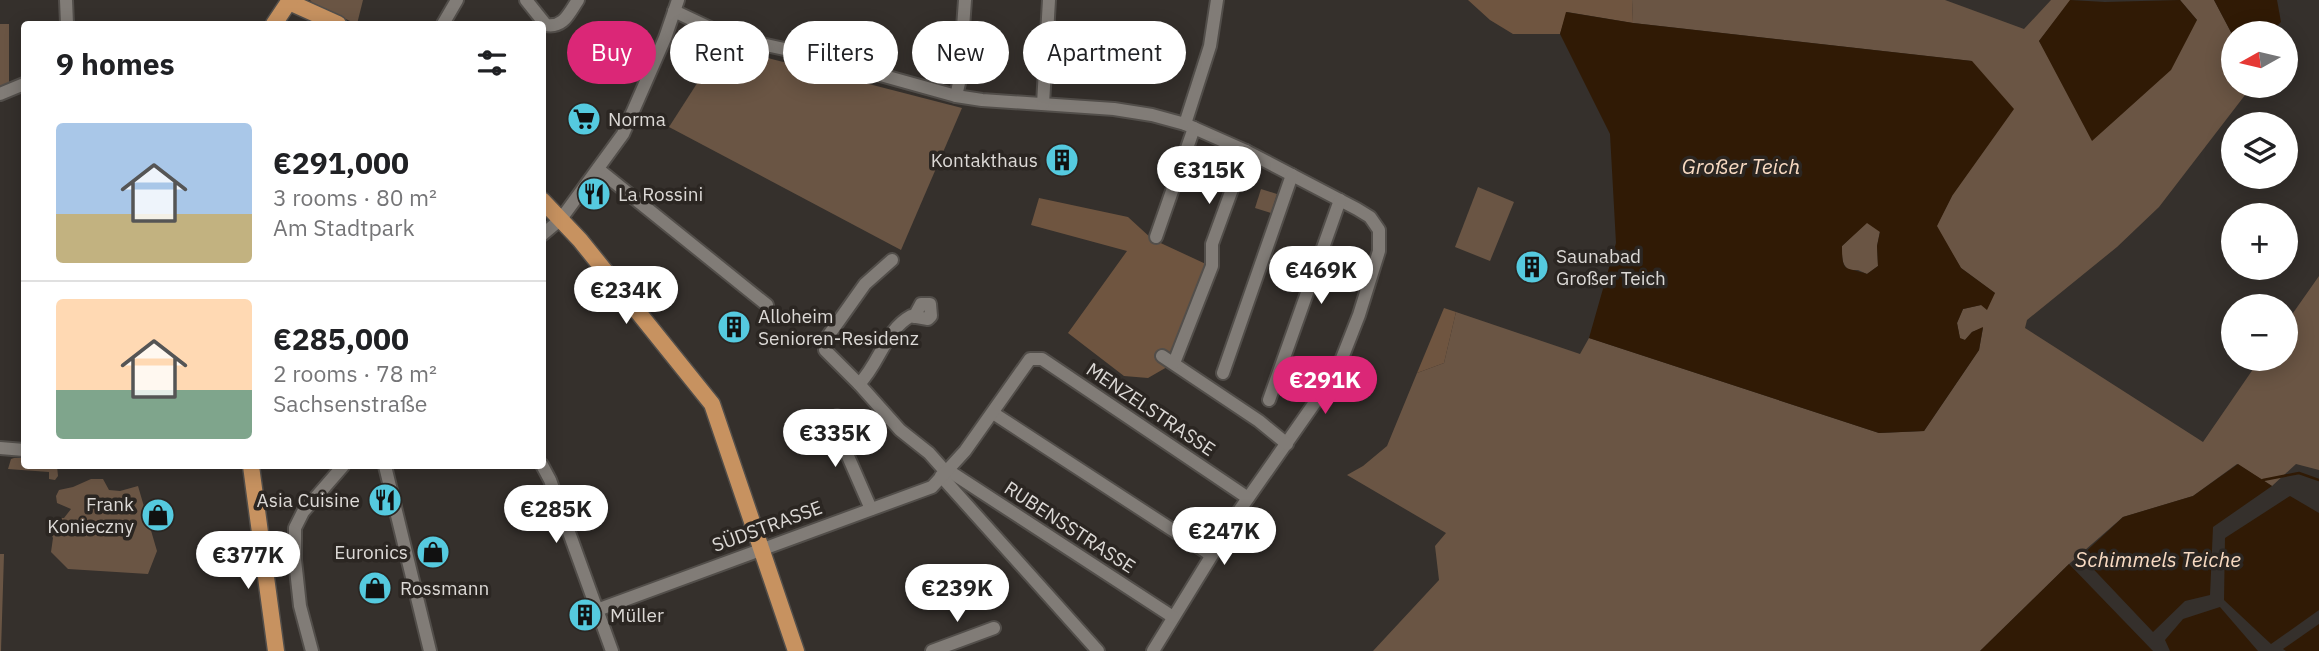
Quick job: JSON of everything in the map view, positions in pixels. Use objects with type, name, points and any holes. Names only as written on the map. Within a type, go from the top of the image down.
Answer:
[{"type":"main road","points":[[276,21],[289,1],[332,21]]},
{"type":"main road","points":[[546,204],[712,404],[796,651]]},
{"type":"main road","points":[[251,469],[276,651]]},
{"type":"street","points":[[66,0],[67,21]]},
{"type":"street","points":[[445,21],[457,0]]},
{"type":"street","points":[[526,0],[542,21]]},
{"type":"street","points":[[546,25],[561,24],[579,0]]},
{"type":"street","points":[[956,96],[965,0]]},
{"type":"street","points":[[1043,104],[1049,0]]},
{"type":"street","points":[[1156,237],[1190,126],[1210,46],[1217,0]]},
{"type":"street","points":[[546,232],[561,219],[623,134],[674,4],[729,37],[798,52],[956,96],[1114,109],[1190,126],[1246,151],[1370,217],[1376,223],[1381,238],[1379,250],[1359,315],[1337,371],[1211,555],[1153,651]]},
{"type":"street","points":[[0,94],[21,85]]},
{"type":"street","points":[[1174,363],[1212,266],[1212,244],[1246,151]]},
{"type":"street","points":[[598,169],[767,304]]},
{"type":"street","points":[[1223,373],[1292,175]]},
{"type":"street","points":[[1269,400],[1340,201]]},
{"type":"street","points":[[892,260],[865,284],[826,339],[825,350],[900,430],[929,453],[1098,651]]},
{"type":"street","points":[[859,384],[873,368],[894,329],[902,321],[914,317]]},
{"type":"street","points":[[1162,356],[1287,443]]},
{"type":"street","name":"SÜDSTRASSE","points":[[597,610],[932,487],[965,450],[1030,359]]},
{"type":"street","name":"MENZELSTRASSE","points":[[1030,359],[1042,359],[1248,499]]},
{"type":"street","points":[[993,413],[1211,555]]},
{"type":"street","points":[[837,415],[847,454],[871,509]]},
{"type":"street","points":[[0,448],[21,450]]},
{"type":"street","points":[[312,651],[297,626],[294,533],[300,518],[341,469]]},
{"type":"street","points":[[386,469],[430,651]]},
{"type":"street","points":[[544,469],[612,651]]},
{"type":"street","name":"RUBENSSTRASSE","points":[[944,472],[1172,617]]},
{"type":"street","points":[[932,651],[994,628]]},
{"type":"shaded area","points":[[310,0],[363,0],[358,21],[350,21],[314,5]]},
{"type":"shaded area","points":[[1468,0],[1632,0],[1633,23],[1567,12],[1560,34],[1513,34],[1490,20]]},
{"type":"shaded area","points":[[1632,0],[1945,0],[2024,29],[2051,0],[2071,0],[2039,41],[2047,54],[2197,20],[2180,0],[2214,0],[2225,21],[2221,21],[2221,98],[2243,98],[2232,112],[2221,112],[2221,126],[2159,207],[2117,247],[2027,320],[2025,328],[2203,442],[2252,371],[2298,371],[2298,306],[2319,276],[2319,470],[2296,464],[2272,486],[2237,464],[2193,496],[2123,517],[2069,564],[1980,651],[1373,651],[1439,580],[1435,546],[1446,533],[1347,475],[1363,466],[1387,446],[1417,373],[1444,363],[1456,312],[1580,354],[1589,338],[1879,433],[1924,431],[1979,350],[1983,328],[1972,332],[1965,340],[1960,339],[1957,323],[1963,309],[1981,305],[1995,293],[1961,268],[1936,227],[1952,196],[1972,61],[1633,23]]},
{"type":"shaded area","points":[[0,24],[9,24],[9,84],[0,88]]},
{"type":"shaded area","points":[[769,58],[783,62],[783,84],[869,84],[962,108],[901,250],[669,127],[697,84],[769,84]]},
{"type":"shaded area","points":[[1478,187],[1514,202],[1490,261],[1455,247]]},
{"type":"shaded area","points":[[1261,189],[1277,194],[1271,213],[1255,208]]},
{"type":"shaded area","points":[[1039,198],[1128,217],[1152,239],[1208,265],[1174,363],[1148,378],[1124,376],[1068,333],[1127,251],[1031,225]]},
{"type":"shaded area","points":[[1867,222],[1880,231],[1877,246],[1878,266],[1867,274],[1846,268],[1842,246]]},
{"type":"shaded area","points":[[1444,308],[1456,312],[1444,363],[1417,373]]},
{"type":"shaded area","points":[[21,458],[21,469],[57,469],[58,476],[55,480],[49,479],[49,472],[8,469],[11,459]]},
{"type":"shaded area","points":[[91,479],[103,479],[109,490],[120,491],[138,486],[157,551],[148,574],[68,569],[51,552],[53,538],[48,527],[53,518],[64,518],[71,509],[57,503],[59,490]]},
{"type":"shaded area","points":[[0,554],[4,554],[1,651],[0,651]]},
{"type":"water","points":[[2070,0],[2180,0],[2197,20],[2171,70],[2092,141],[2039,41]]},
{"type":"water","points":[[2214,0],[2277,0],[2281,21],[2225,21]]},
{"type":"water","name":"Großer Teich","points":[[1566,12],[1633,23],[1972,61],[2014,109],[1952,196],[1937,226],[1961,268],[1995,293],[1987,310],[1981,305],[1963,309],[1957,323],[1960,338],[1965,340],[1972,332],[1983,327],[1979,350],[1924,431],[1879,433],[1589,338],[1616,243],[1610,134],[1560,34]],"holes":[[[1867,223],[1880,232],[1877,246],[1878,266],[1867,274],[1847,268],[1843,261],[1842,246]]]},
{"type":"water","name":"Schimmels Teiche","points":[[2238,464],[2272,486],[2213,527],[2210,595],[2185,601],[2153,632],[2081,556],[2123,517],[2193,496]]},
{"type":"water","name":"Schimmels Teiche","points":[[2290,496],[2319,513],[2319,610],[2271,644],[2224,600],[2225,538]]},
{"type":"water","name":"Schimmels Teiche","points":[[2069,564],[2153,651],[1980,651]]},
{"type":"water","name":"Schimmels Teiche","points":[[2220,607],[2258,651],[2170,651],[2165,640],[2183,619]]},
{"type":"water","points":[[2319,624],[2319,651],[2283,649]]},
{"type":"waterway","points":[[2263,480],[2299,473],[2319,480]]},
{"type":"place","name":"Norma","points":[[584,119]]},
{"type":"place","name":"Kontakthaus","points":[[1062,160]]},
{"type":"place","name":"La Rossini","points":[[594,194]]},
{"type":"place","name":"Saunabad Großer Teich","points":[[1532,267]]},
{"type":"place","name":"Alloheim Senioren-Residenz","points":[[734,327]]},
{"type":"place","name":"Asia Cuisine","points":[[385,500]]},
{"type":"place","name":"Frank Konieczny","points":[[158,515]]},
{"type":"place","name":"Euronics","points":[[433,552]]},
{"type":"place","name":"Rossmann","points":[[375,588]]},
{"type":"place","name":"Müller","points":[[585,615]]}]
